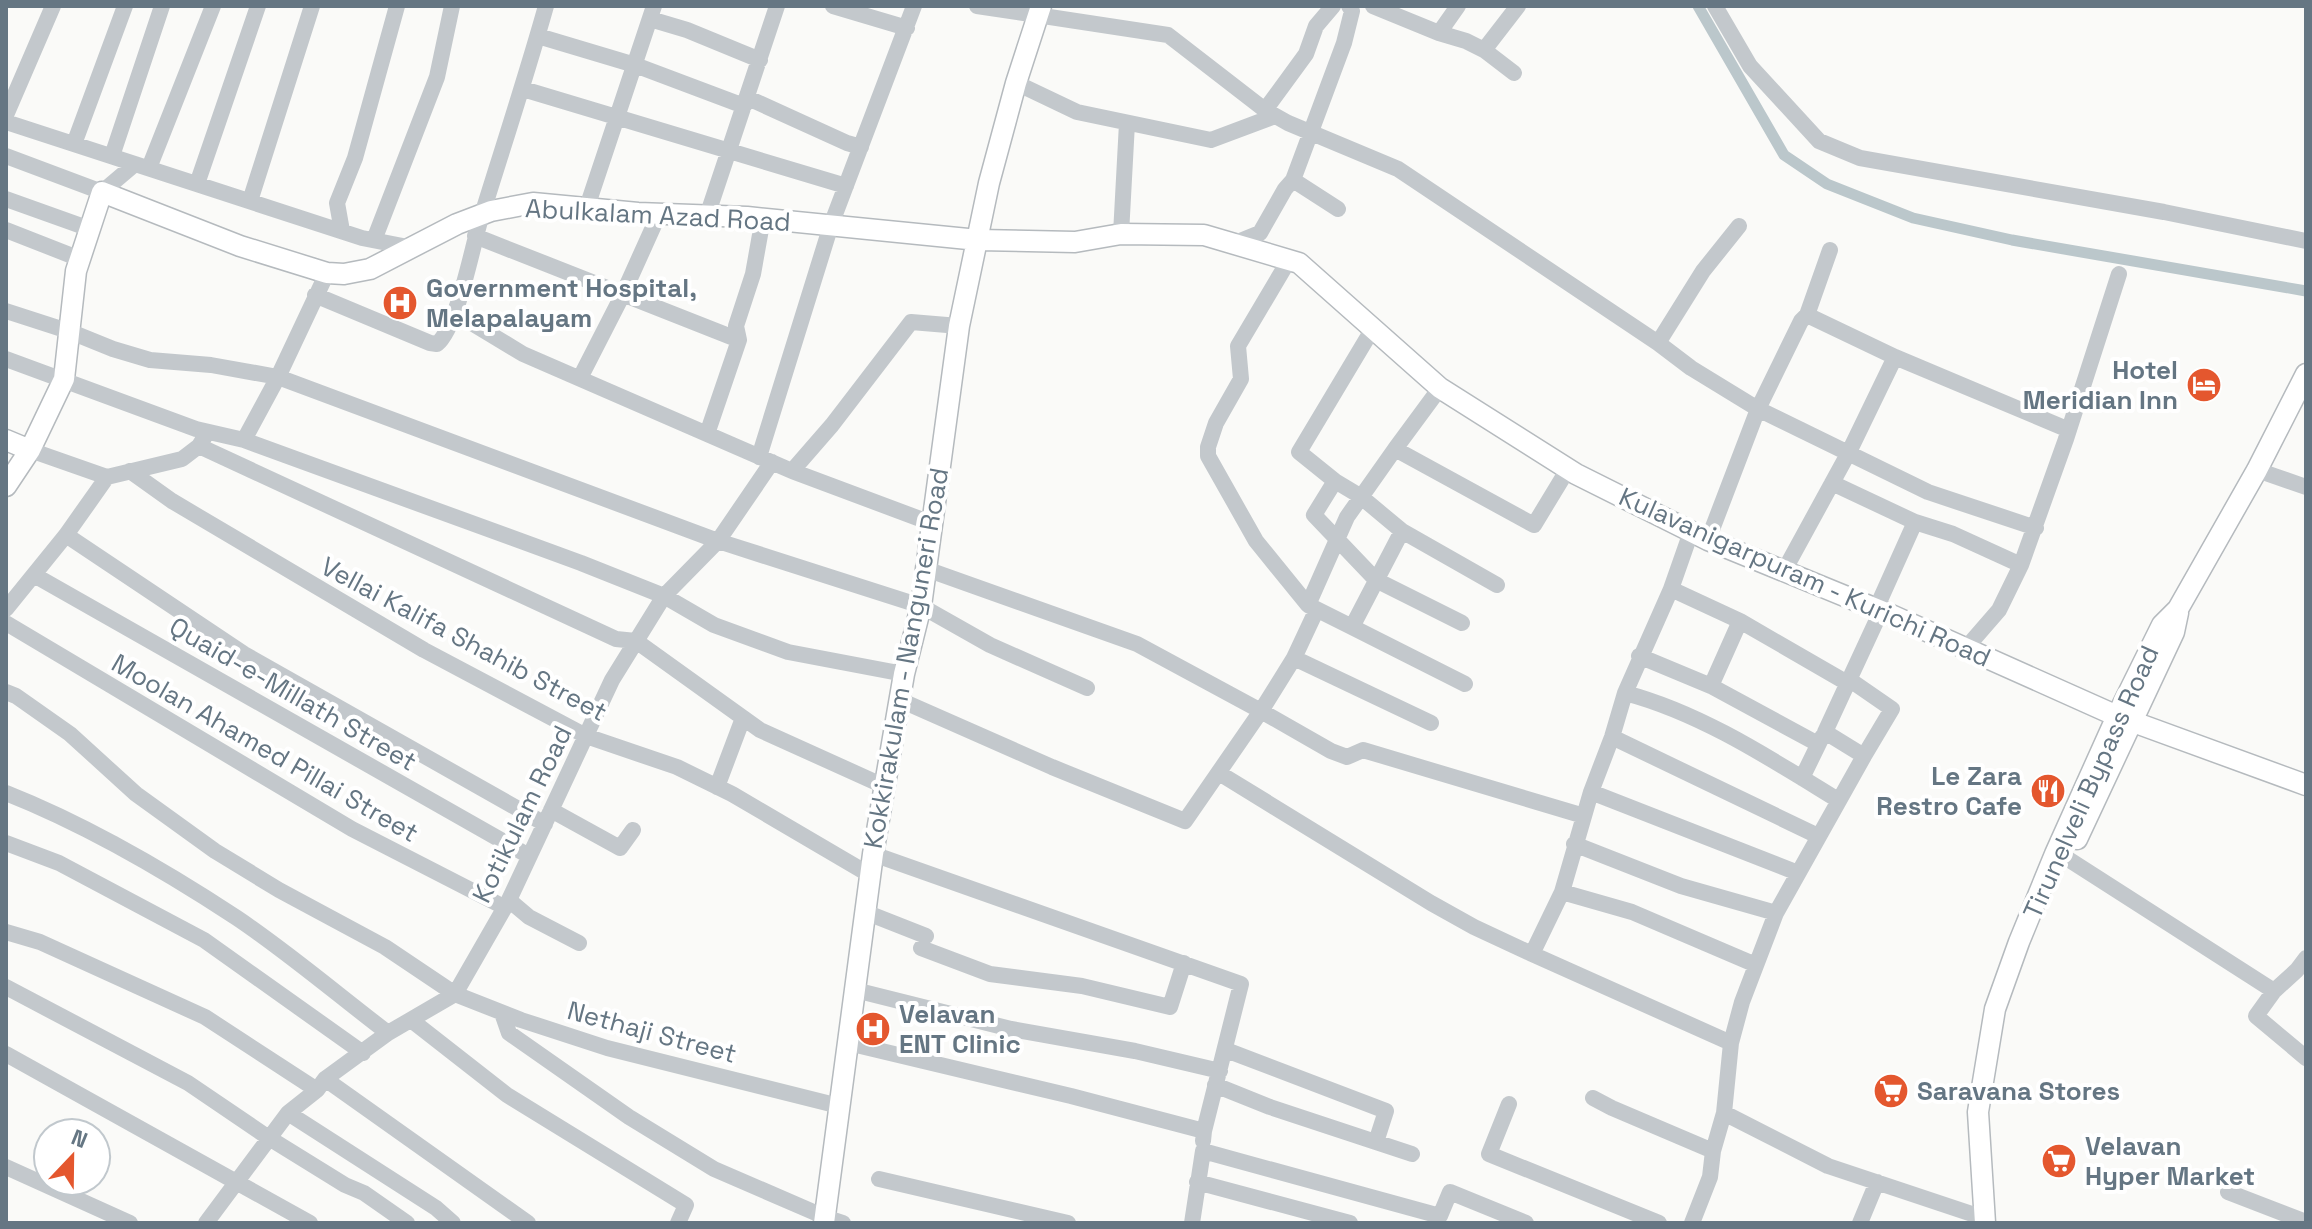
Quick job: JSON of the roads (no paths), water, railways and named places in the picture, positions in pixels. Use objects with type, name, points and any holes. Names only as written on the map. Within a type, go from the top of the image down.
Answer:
[{"type":"main road","name":"Kokkirakulam - Nanguneri Road","points":[[831,1221],[839,1106],[873,854],[904,674],[921,606],[959,326],[989,183],[1016,83],[1040,11]]},
{"type":"main road","name":"Abulkalam Azad Road","points":[[102,192],[240,246],[327,273],[344,274],[370,269],[457,224],[533,203],[659,214],[763,218],[978,240]]},
{"type":"main road","points":[[6,486],[30,450],[64,379],[76,271],[102,192]]},
{"type":"main road","name":"Kulavanigarpuram - Kurichi Road","points":[[978,240],[1075,242],[1121,234],[1204,235],[1299,263],[1440,388],[1568,469],[1700,536],[2125,718],[2306,785]]},
{"type":"main road","name":"Tirunelveli Bypass Road","points":[[1989,1221],[1978,1112],[1995,1009],[2019,942],[2055,854],[2125,718],[2162,625],[2178,609],[2257,470],[2306,374]]},
{"type":"main road","points":[[6,440],[30,450]]},
{"type":"main road","points":[[1989,1221],[1993,1174],[1990,1105],[2013,996],[2125,718]]},
{"type":"street","points":[[6,115],[53,6]]},
{"type":"street","points":[[74,144],[125,6]]},
{"type":"street","points":[[112,156],[162,6]]},
{"type":"street","points":[[6,156],[102,192],[142,166],[213,6]]},
{"type":"street","points":[[197,184],[258,6]]},
{"type":"street","points":[[250,201],[312,6]]},
{"type":"street","points":[[342,231],[337,203],[355,158],[397,6]]},
{"type":"street","points":[[374,240],[437,77],[452,6]]},
{"type":"street","points":[[315,295],[437,344],[443,340],[455,313],[475,236],[523,89],[546,6]]},
{"type":"street","points":[[707,216],[777,6]]},
{"type":"street","points":[[833,6],[907,28]]},
{"type":"street","name":"Kotikulam Road","points":[[455,994],[507,903],[612,680],[664,596],[718,541],[765,460],[831,225],[914,6]]},
{"type":"street","points":[[977,6],[1040,11],[1168,35],[1270,113],[1398,169],[1691,368],[1758,409],[1928,492],[2036,528]]},
{"type":"street","points":[[1016,83],[1077,112],[1211,140],[1270,113],[1306,54],[1316,26],[1333,6]]},
{"type":"street","points":[[1233,244],[1260,233],[1293,180],[1344,43],[1352,11],[1349,6]]},
{"type":"street","points":[[1373,6],[1403,12],[1439,33],[1466,41],[1484,50],[1514,73]]},
{"type":"street","points":[[1439,33],[1458,6]]},
{"type":"street","points":[[1484,50],[1518,6]]},
{"type":"street","points":[[1715,6],[1750,66],[1819,141],[1860,158],[2164,212],[2306,241]]},
{"type":"street","points":[[587,207],[652,12],[760,60]]},
{"type":"street","points":[[538,36],[635,65],[744,106],[748,98]]},
{"type":"street","points":[[523,89],[846,186]]},
{"type":"street","points":[[748,98],[861,147]]},
{"type":"street","points":[[6,122],[342,231],[413,248]]},
{"type":"street","points":[[1121,234],[1127,123]]},
{"type":"street","points":[[1293,180],[1338,209]]},
{"type":"street","points":[[6,199],[90,229]]},
{"type":"street","points":[[580,378],[659,214]]},
{"type":"street","points":[[707,434],[739,340],[736,326],[753,274],[763,218]]},
{"type":"street","points":[[1658,343],[1703,271],[1739,226]]},
{"type":"street","points":[[6,230],[80,259]]},
{"type":"street","points":[[475,236],[739,340]]},
{"type":"street","points":[[1532,954],[1562,892],[1574,844],[1639,656],[1700,536],[1801,321],[1807,315],[1830,250]]},
{"type":"street","points":[[1289,260],[1238,346],[1241,379],[1216,423],[1208,456],[1256,541],[1312,608],[1465,684]]},
{"type":"street","points":[[244,440],[278,377],[327,273]]},
{"type":"street","points":[[1966,648],[1999,610],[2021,565],[2036,528],[2119,274]]},
{"type":"street","points":[[6,311],[150,360],[211,365],[278,377],[718,541],[921,606],[990,645],[1087,688]]},
{"type":"street","points":[[455,313],[523,354],[765,460],[931,523]]},
{"type":"street","points":[[1807,315],[1895,357],[2069,430]]},
{"type":"street","points":[[792,471],[832,425],[911,322],[959,326]]},
{"type":"street","points":[[1372,330],[1299,452],[1402,531],[1497,585]]},
{"type":"street","points":[[1784,571],[1849,452],[1895,357]]},
{"type":"street","points":[[6,359],[64,379],[204,439],[616,639],[636,641],[760,730],[886,787]]},
{"type":"street","points":[[900,700],[1185,821],[1294,658],[1347,517],[1440,388]]},
{"type":"street","points":[[30,450],[107,477],[182,459],[204,439],[244,440],[664,596],[714,625],[788,652],[904,674]]},
{"type":"street","points":[[1395,449],[1534,525],[1568,469]]},
{"type":"street","points":[[2257,470],[2306,487]]},
{"type":"street","name":"Vellai Kalifa Shahib Street","points":[[130,471],[172,501],[397,635],[586,736],[677,767],[717,787],[870,875]]},
{"type":"street","points":[[6,609],[66,535],[107,477]]},
{"type":"street","points":[[1335,481],[1314,515],[1338,542],[1376,580],[1462,623]]},
{"type":"street","points":[[1832,483],[1915,522],[1953,534],[2021,565]]},
{"type":"street","points":[[1802,778],[1849,682],[1915,522]]},
{"type":"street","points":[[1352,627],[1402,531]]},
{"type":"street","points":[[66,535],[244,654],[548,817],[620,848],[633,830]]},
{"type":"street","points":[[926,569],[1137,644],[1347,757],[1363,750],[1584,816]]},
{"type":"street","name":"Quaid-e-Millath Street","points":[[34,575],[529,856]]},
{"type":"street","points":[[1671,589],[1740,621],[1892,709],[1776,913],[1742,1002],[1731,1043],[1724,1113],[1713,1151],[1710,1177],[1692,1223]]},
{"type":"street","points":[[1711,686],[1740,621]]},
{"type":"street","name":"Moolan Ahamed Pillai Street","points":[[6,623],[352,829],[507,903],[579,943]]},
{"type":"street","points":[[1639,656],[1864,756]]},
{"type":"street","points":[[1294,658],[1431,723]]},
{"type":"street","name":"Nethaji Street","points":[[6,692],[70,734],[136,794],[215,851],[279,890],[385,947],[455,994],[607,1048],[839,1106]]},
{"type":"street","points":[[1625,693],[1652,700],[1701,721],[1838,800]]},
{"type":"street","points":[[717,787],[743,718]]},
{"type":"street","points":[[1612,737],[1818,836]]},
{"type":"street","points":[[1219,773],[1474,927],[1731,1043]]},
{"type":"street","points":[[1591,792],[1798,873]]},
{"type":"street","points":[[6,793],[44,808],[145,861],[239,919],[388,1033]]},
{"type":"street","points":[[6,843],[59,863],[204,940],[363,1053]]},
{"type":"street","points":[[1574,844],[1681,886],[1776,913]]},
{"type":"street","points":[[873,854],[1241,984],[1204,1131],[1192,1223]]},
{"type":"street","points":[[2068,859],[2274,991]]},
{"type":"street","points":[[1562,892],[1632,912],[1756,965]]},
{"type":"street","points":[[865,912],[990,974],[1082,986],[1170,1007],[1184,963]]},
{"type":"street","points":[[6,932],[40,942],[205,1017],[321,1084],[528,1223]]},
{"type":"street","points":[[2306,958],[2274,991],[2256,1016],[2306,1058]]},
{"type":"street","points":[[6,987],[188,1083],[269,1138],[345,1185],[364,1193],[407,1223]]},
{"type":"street","points":[[855,990],[1011,1029],[1135,1051],[1218,1078],[1270,1107],[1412,1154]]},
{"type":"street","points":[[206,1223],[288,1113],[388,1033],[455,994]]},
{"type":"street","points":[[502,1013],[509,1033],[629,1117],[714,1169],[831,1221]]},
{"type":"street","points":[[411,1020],[507,1095],[686,1205],[678,1223]]},
{"type":"street","points":[[848,1043],[1204,1131]]},
{"type":"street","points":[[1226,1050],[1386,1111],[1376,1142]]},
{"type":"street","points":[[6,1054],[310,1223]]},
{"type":"street","points":[[1593,1098],[1713,1151]]},
{"type":"street","points":[[1509,1104],[1489,1154],[1659,1223]]},
{"type":"street","points":[[288,1113],[436,1208],[453,1223]]},
{"type":"street","points":[[1724,1113],[1828,1166],[1989,1221]]},
{"type":"street","points":[[1203,1151],[1440,1216],[1450,1192],[1526,1223]]},
{"type":"street","points":[[6,1167],[130,1223]]},
{"type":"street","points":[[879,1179],[1060,1222]]},
{"type":"street","points":[[1197,1182],[1350,1223]]},
{"type":"street","points":[[1860,1223],[1877,1182]]},
{"type":"street","points":[[2228,1192],[2306,1222]]},
{"type":"waterway","points":[[1698,6],[1784,155],[1827,184],[1913,218],[2012,240],[2306,291]]},
{"type":"place","name":"Government Hospital, Melapalayam","points":[[400,303]]},
{"type":"place","name":"Hotel Meridian Inn","points":[[2204,385]]},
{"type":"place","name":"Le Zara Restro Cafe","points":[[2048,791]]},
{"type":"place","name":"Velavan ENT Clinic","points":[[873,1029]]},
{"type":"place","name":"Saravana Stores","points":[[1891,1091]]},
{"type":"place","name":"Velavan Hyper Market","points":[[2059,1161]]}]
